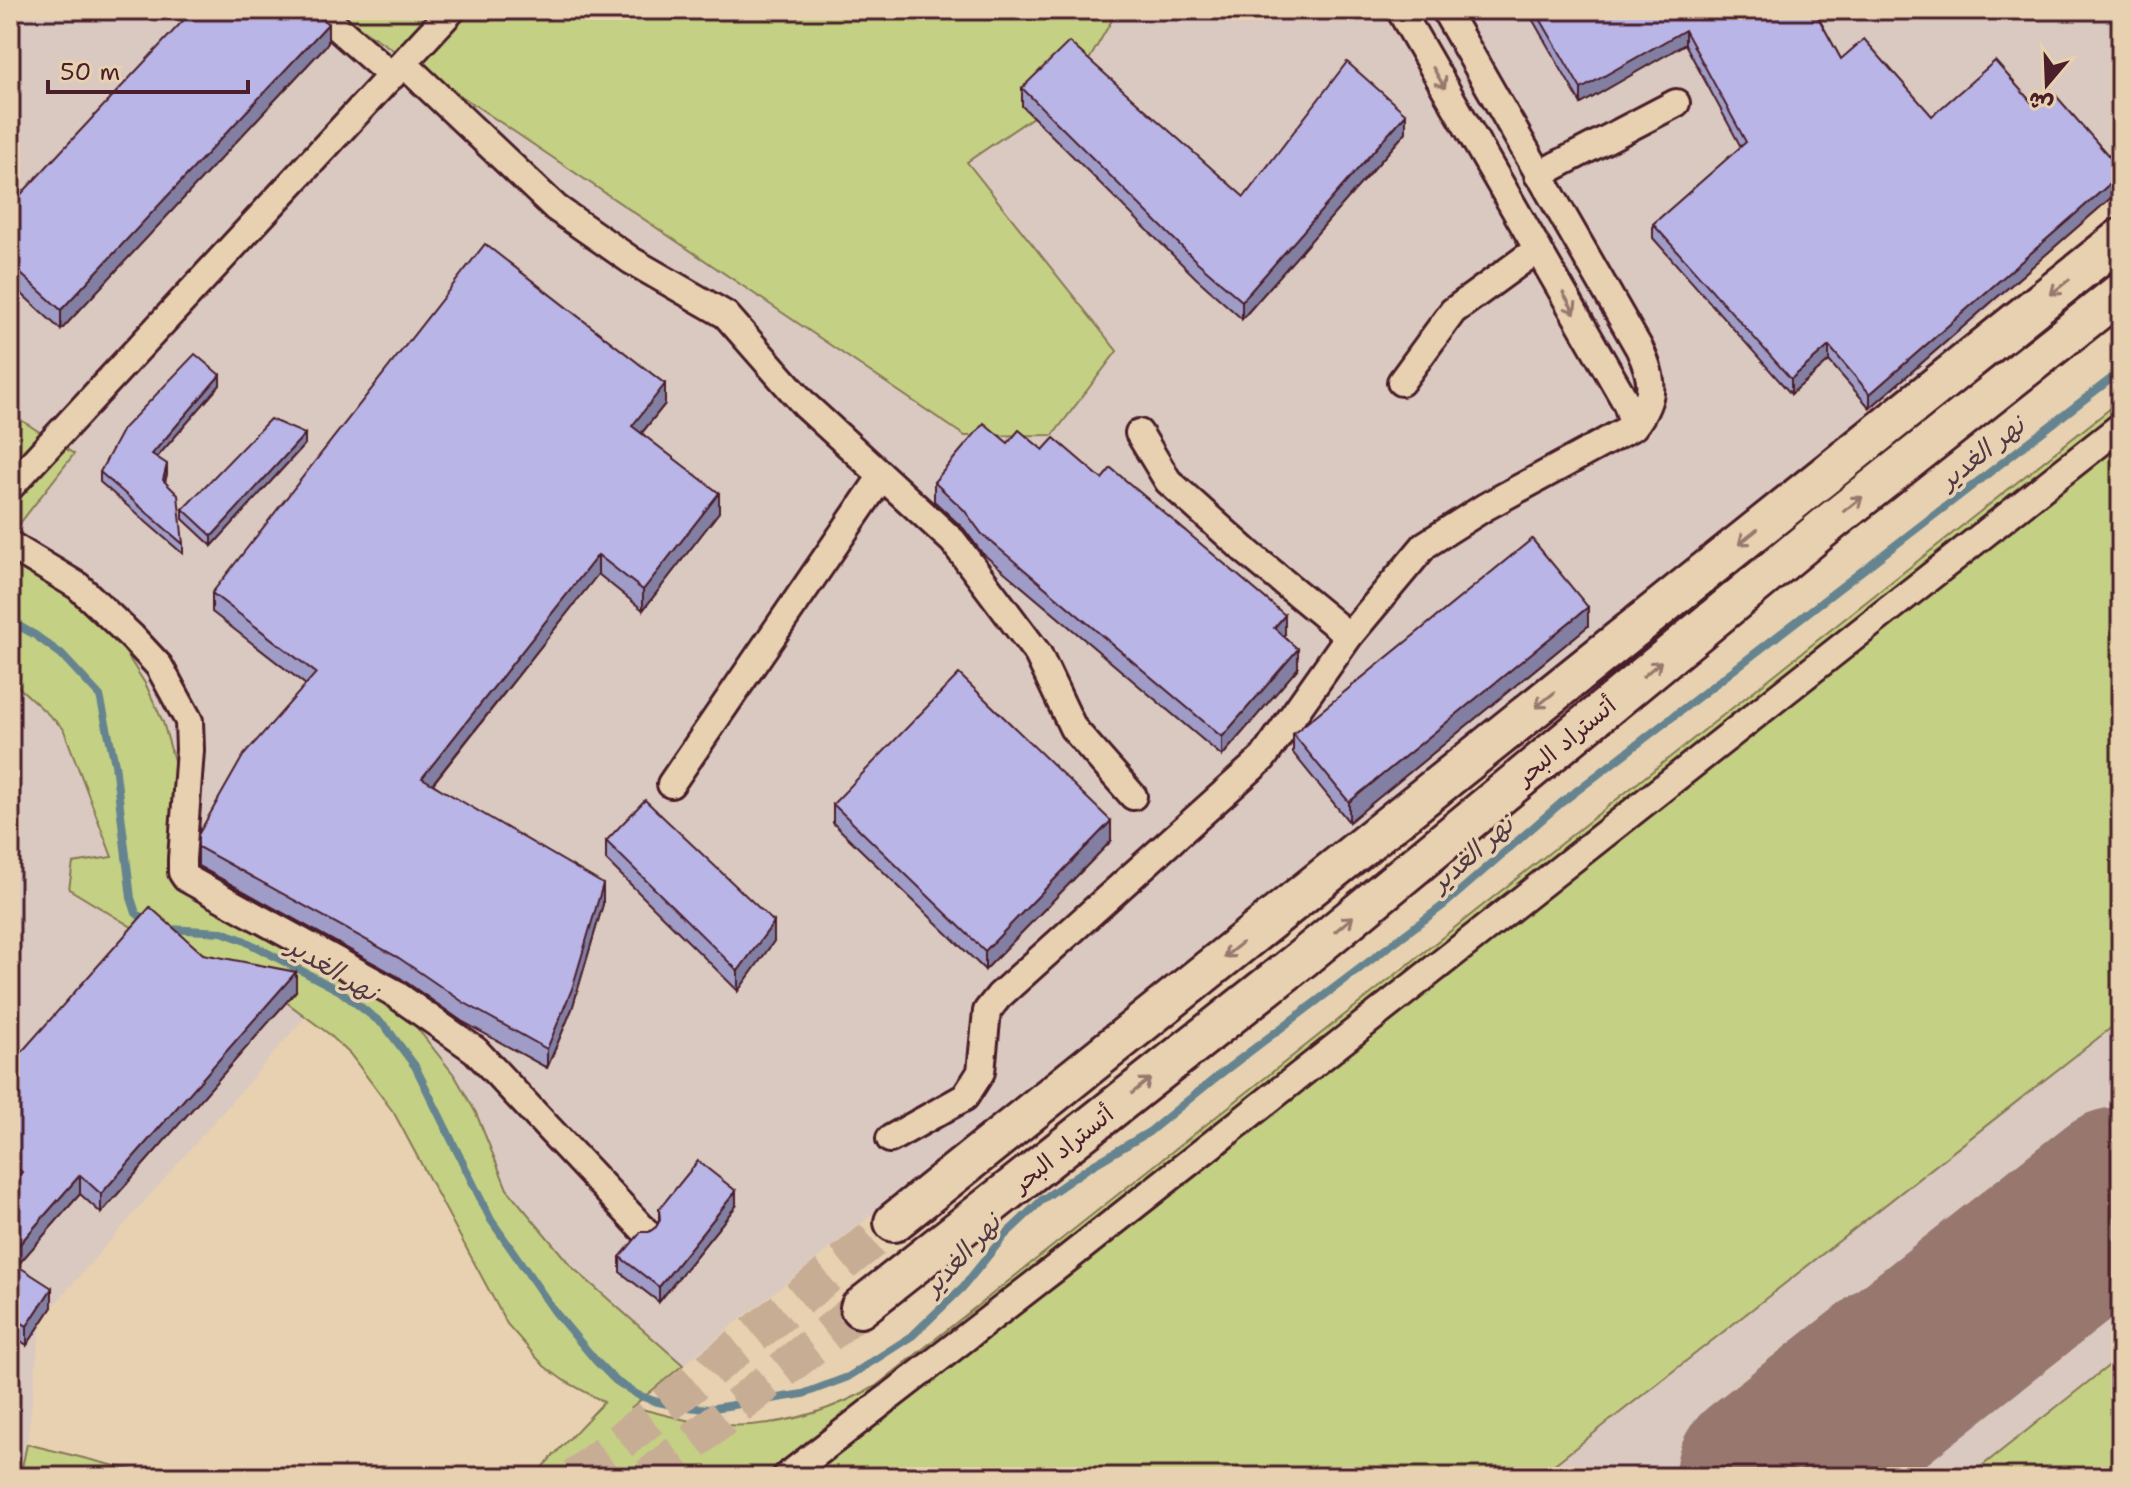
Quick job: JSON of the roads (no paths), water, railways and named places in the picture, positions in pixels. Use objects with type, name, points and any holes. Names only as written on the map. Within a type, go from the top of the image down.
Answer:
[{"type":"highway","name":"أتستراد البحر","points":[[894,1222],[2121,238]]},
{"type":"highway","name":"أتستراد البحر","points":[[860,1308],[1303,958],[1832,521],[2121,292]]},
{"type":"street","points":[[317,10],[397,69],[556,208],[632,261],[726,315],[805,405],[953,541],[1038,654],[1073,728],[1133,796]]},
{"type":"street","points":[[10,487],[452,10]]},
{"type":"street","points":[[1400,10],[1627,404],[1634,426]]},
{"type":"street","points":[[890,1139],[965,1097],[981,1072],[987,1011],[999,996],[1263,758],[1349,636],[1425,545],[1485,507],[1634,426],[1650,397],[1651,376],[1639,348],[1445,10]]},
{"type":"street","points":[[1538,175],[1676,103]]},
{"type":"street","points":[[1492,169],[1525,152]]},
{"type":"street","points":[[1518,215],[1552,200]]},
{"type":"street","points":[[1401,382],[1453,311],[1538,249]]},
{"type":"street","points":[[786,1477],[1058,1266],[2121,426]]},
{"type":"street","points":[[1139,433],[1168,481],[1248,553],[1349,636]]},
{"type":"street","points":[[671,784],[882,476]]},
{"type":"street","points":[[10,545],[78,586],[132,637],[159,666],[189,721],[190,750],[182,859],[182,872],[186,878],[391,991],[475,1050],[645,1231]]},
{"type":"waterway","name":"نهر الغدير","points":[[169,929],[222,932],[243,940],[340,991],[385,1026],[415,1066],[491,1220],[555,1312],[616,1381],[654,1401],[708,1409],[803,1394],[848,1377],[912,1336],[963,1287],[1005,1235],[1043,1199],[1149,1132],[1219,1075],[1445,904],[1561,803],[2121,371]]},
{"type":"waterway","name":"نهر الغدير","points":[[10,621],[61,654],[100,696],[115,764],[131,898],[136,913],[148,923]]},
{"type":"tunnel","points":[[576,1477],[894,1222]]},
{"type":"tunnel","points":[[649,1477],[860,1308]]}]
